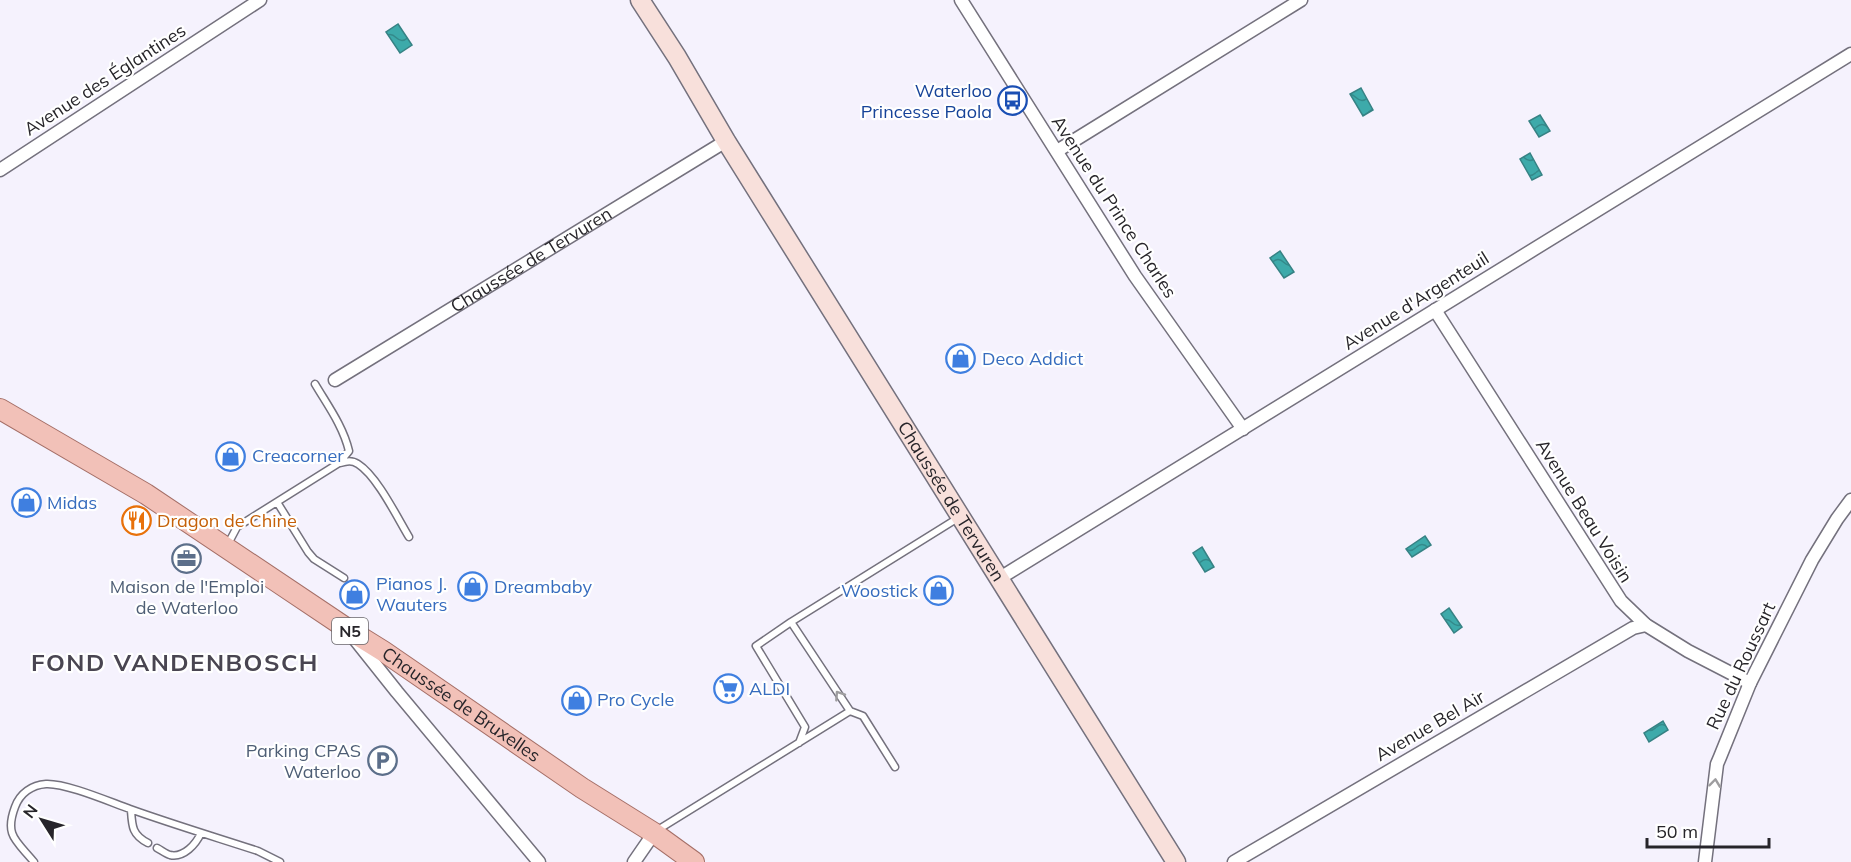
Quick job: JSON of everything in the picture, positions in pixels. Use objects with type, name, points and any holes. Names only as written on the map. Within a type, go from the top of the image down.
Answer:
[{"type":"main road","name":"Chaussée de Tervuren","points":[[640,0],[1176,862]]},
{"type":"main road","name":"Chaussée de Bruxelles","points":[[0,409],[146,494],[694,862]]},
{"type":"street","name":"Avenue des Églantines","points":[[0,170],[260,0]]},
{"type":"street","name":"Avenue du Prince Charles","points":[[960,0],[1135,276],[1243,429]]},
{"type":"street","points":[[1057,151],[1301,0]]},
{"type":"street","name":"Avenue d'Argenteuil","points":[[1000,578],[1851,54]]},
{"type":"street","name":"Chaussée de Tervuren","points":[[335,380],[726,141]]},
{"type":"street","name":"Avenue Beau Voisin","points":[[1435,310],[1621,602],[1646,625],[1688,651],[1750,683]]},
{"type":"street","name":"Rue du Roussart","points":[[1705,862],[1717,764],[1750,683],[1812,560],[1851,500]]},
{"type":"street","name":"Avenue Bel Air","points":[[1234,862],[1633,627],[1646,625]]},
{"type":"street","points":[[346,628],[532,859]]},
{"type":"street","points":[[634,862],[654,833]]},
{"type":"lane","points":[[315,384],[345,437],[349,451],[339,463]]},
{"type":"lane","points":[[226,547],[237,527],[339,463],[350,460],[368,473],[409,537]]},
{"type":"lane","points":[[277,502],[314,559],[344,578]]},
{"type":"lane","points":[[800,743],[805,727],[756,646],[790,622],[961,516]]},
{"type":"lane","points":[[790,622],[850,711],[863,716],[895,767]]},
{"type":"lane","points":[[654,833],[850,711]]},
{"type":"lane","points":[[34,862],[16,843],[11,833],[10,822],[16,802],[22,794],[30,788],[49,784],[258,850],[280,862]]},
{"type":"lane","points":[[131,810],[132,828],[148,843]]},
{"type":"lane","points":[[157,848],[172,855],[186,852],[201,833]]},
{"type":"water","points":[[398,24],[412,45],[400,53],[386,32]]},
{"type":"water","points":[[1361,88],[1373,110],[1363,116],[1350,94]]},
{"type":"water","points":[[1540,115],[1550,131],[1539,137],[1529,121]]},
{"type":"water","points":[[1530,153],[1542,175],[1532,180],[1520,159]]},
{"type":"water","points":[[1280,251],[1294,272],[1284,278],[1270,258]]},
{"type":"water","points":[[1425,536],[1431,545],[1412,557],[1406,549]]},
{"type":"water","points":[[1202,547],[1214,567],[1205,572],[1193,553]]},
{"type":"water","points":[[1449,608],[1462,627],[1454,633],[1441,614]]},
{"type":"water","points":[[1663,721],[1668,730],[1649,742],[1644,733]]},
{"type":"place","name":"Waterloo Princesse Paola","points":[[1013,101]]},
{"type":"place","name":"Deco Addict","points":[[961,359]]},
{"type":"place","name":"Creacorner","points":[[231,456]]},
{"type":"place","name":"Midas","points":[[26,503]]},
{"type":"place","name":"Dragon de Chine","points":[[136,521]]},
{"type":"place","name":"Maison de l'Emploi de Waterloo","points":[[187,558]]},
{"type":"place","name":"Dreambaby","points":[[473,587]]},
{"type":"place","name":"Woostick","points":[[939,591]]},
{"type":"place","name":"Pianos J. Wauters","points":[[355,594]]},
{"type":"place","name":"ALDI","points":[[728,689]]},
{"type":"place","name":"Pro Cycle","points":[[576,700]]},
{"type":"place","name":"Parking CPAS Waterloo","points":[[382,761]]},
{"type":"district","name":"FOND VANDENBOSCH","points":[[175,663]]}]
